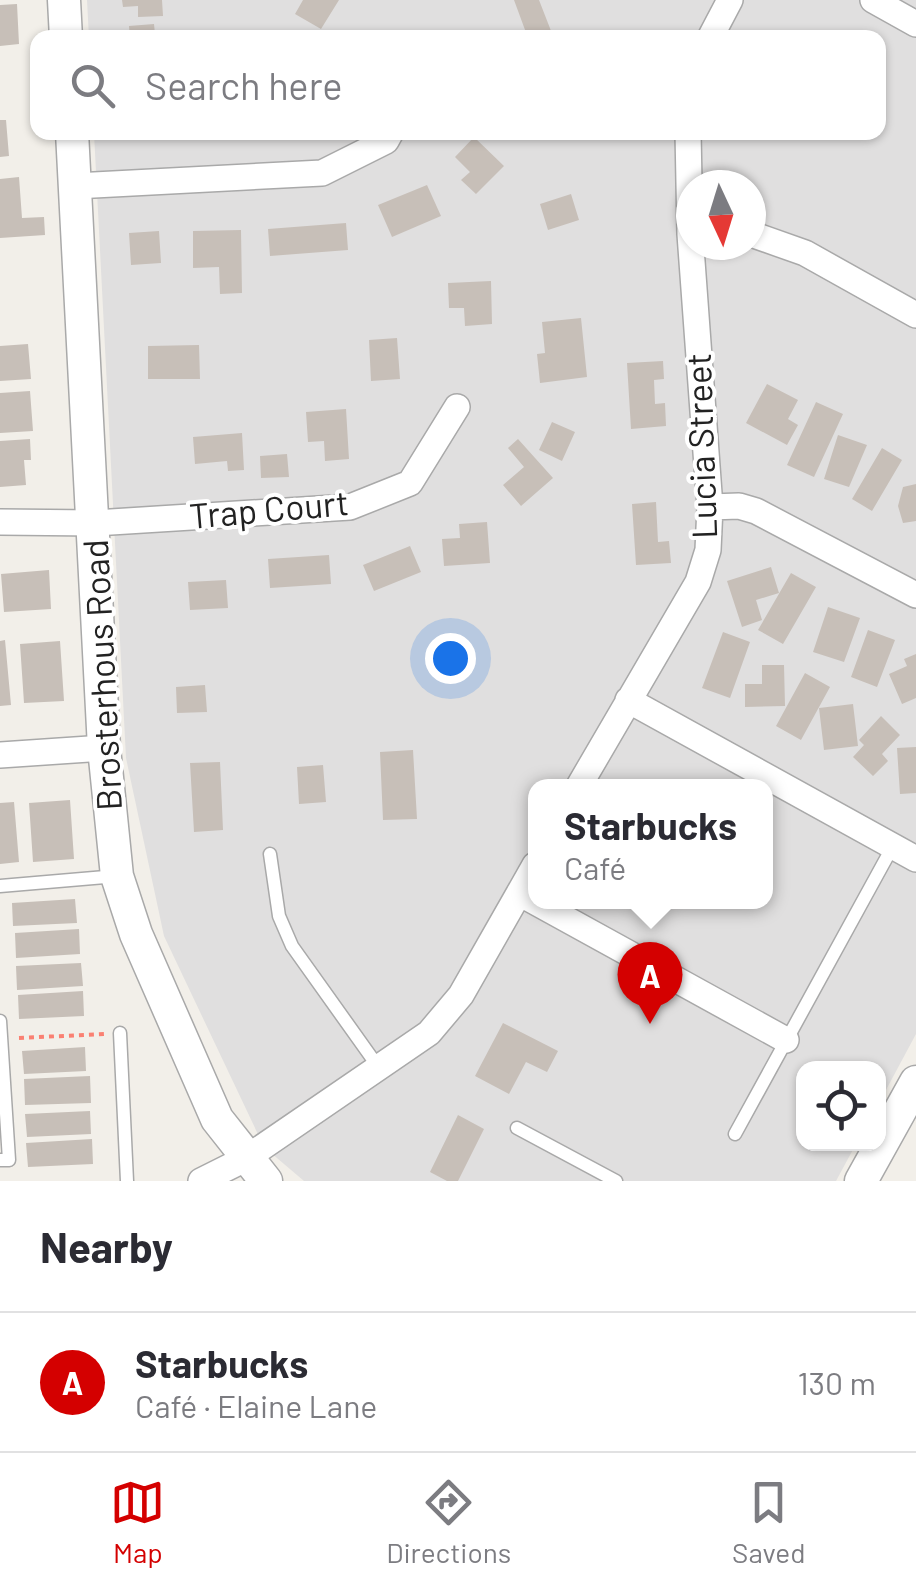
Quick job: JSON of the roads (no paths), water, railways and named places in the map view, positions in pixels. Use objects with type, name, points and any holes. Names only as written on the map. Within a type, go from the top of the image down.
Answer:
[{"type":"street","points":[[64,0],[66,30]]},
{"type":"street","points":[[714,30],[730,0]]},
{"type":"street","points":[[873,0],[916,24]]},
{"type":"street","name":"Brosterhous Road","points":[[72,140],[104,748],[117,876],[136,934],[217,1118],[255,1170]]},
{"type":"street","points":[[75,186],[322,173],[387,140]]},
{"type":"street","name":"Lucia Street","points":[[688,140],[689,170]]},
{"type":"street","points":[[766,239],[805,253],[916,315]]},
{"type":"street","name":"Lucia Street","points":[[583,779],[698,582],[708,550],[710,506],[692,260]]},
{"type":"street","name":"Trap Court","points":[[0,522],[95,523],[350,507],[410,484],[457,407]]},
{"type":"street","points":[[710,506],[738,506],[756,511],[916,594]]},
{"type":"street","points":[[628,700],[771,779]]},
{"type":"street","points":[[0,755],[104,748]]},
{"type":"street","points":[[773,780],[916,859]]},
{"type":"street","points":[[201,1181],[255,1170],[448,1014],[528,878]]},
{"type":"street","points":[[519,894],[528,899]]},
{"type":"street","points":[[546,909],[786,1040]]},
{"type":"street","points":[[860,1181],[916,1082]]},
{"type":"lane","points":[[735,1134],[893,846]]},
{"type":"lane","points":[[270,854],[279,916],[292,946],[379,1068]]},
{"type":"lane","points":[[0,886],[117,876]]},
{"type":"lane","points":[[0,1021],[9,1160],[0,1160]]},
{"type":"lane","points":[[120,1033],[127,1181]]},
{"type":"lane","points":[[517,1128],[616,1181]]},
{"type":"place","name":"Starbucks","points":[[650,1024]]}]
